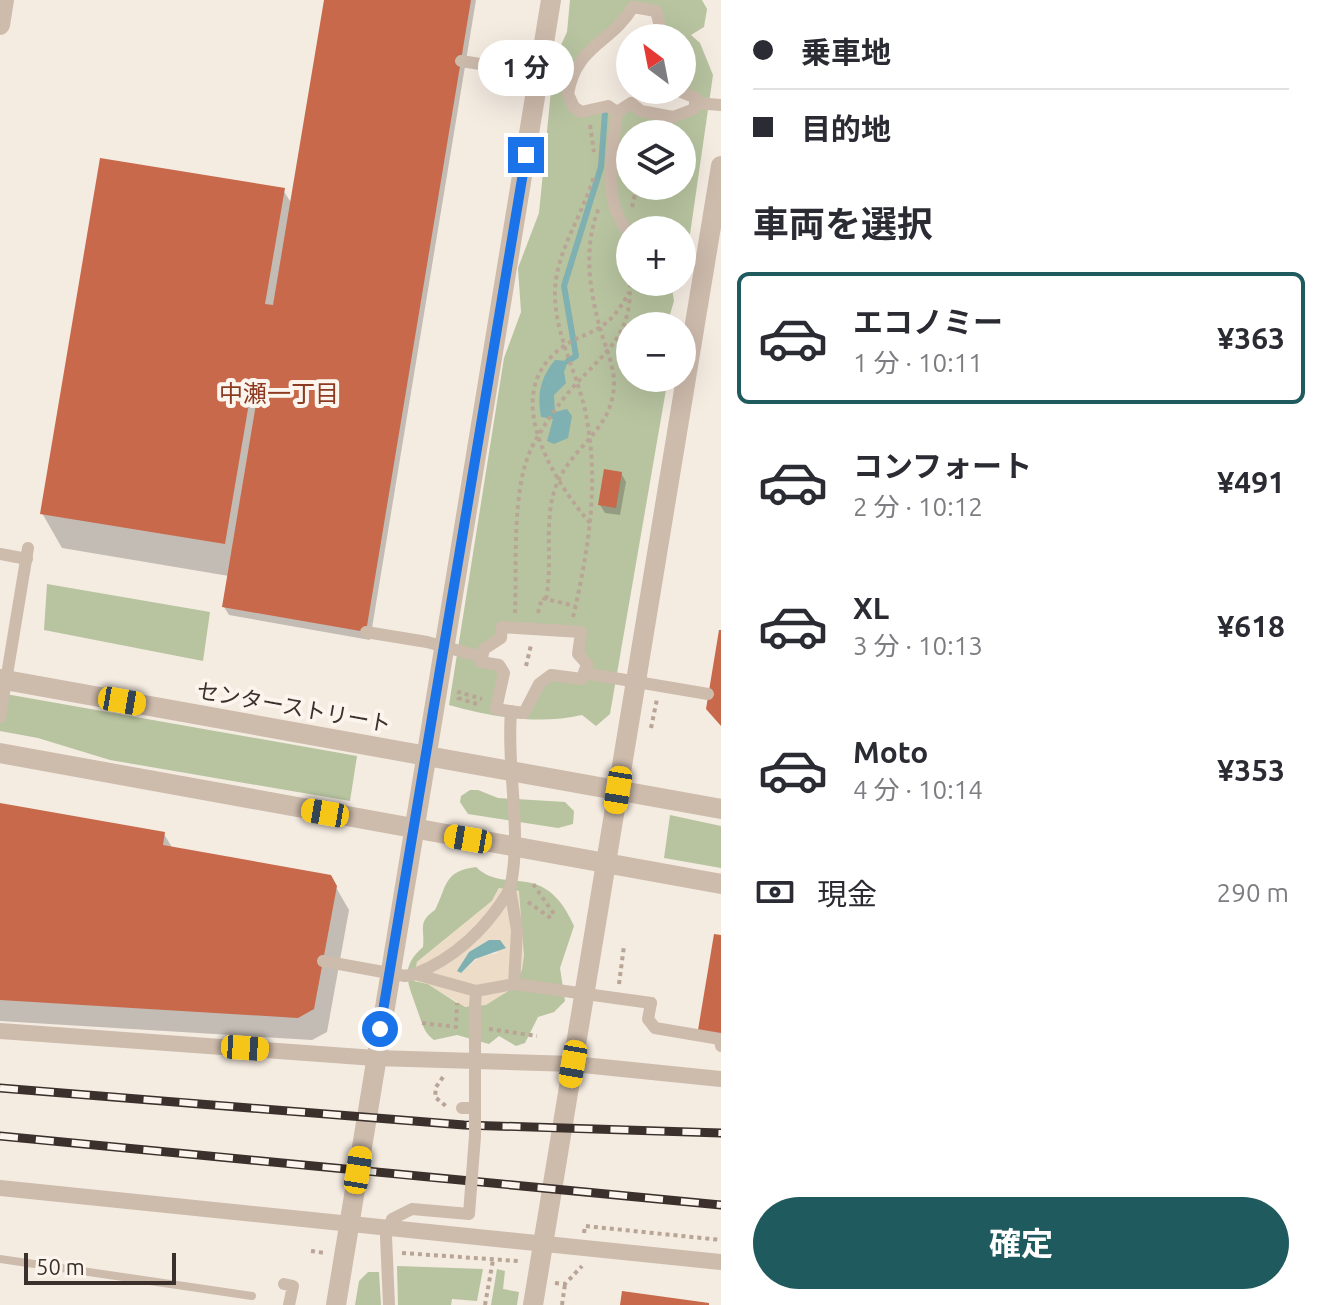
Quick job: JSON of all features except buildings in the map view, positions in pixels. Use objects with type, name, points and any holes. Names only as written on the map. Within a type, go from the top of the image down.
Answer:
[{"type":"street","points":[[0,25],[4,0]]},
{"type":"street","points":[[336,1305],[551,0]]},
{"type":"street","points":[[623,24],[633,7],[656,11],[659,24]]},
{"type":"street","points":[[616,30],[577,63],[568,94],[574,107],[587,111],[608,106],[617,112]]},
{"type":"street","points":[[461,61],[571,78]]},
{"type":"street","points":[[696,103],[721,105]]},
{"type":"street","points":[[617,112],[629,104]]},
{"type":"street","points":[[632,104],[641,111],[673,117],[694,109],[695,104]]},
{"type":"street","points":[[617,112],[610,186],[618,216]]},
{"type":"street","points":[[533,1305],[721,166]]},
{"type":"street","points":[[0,554],[28,554],[0,717]]},
{"type":"street","points":[[502,627],[514,628],[581,632],[578,654],[587,664],[582,679],[555,675],[546,677],[524,713],[496,709],[504,673],[499,665],[481,662],[484,649],[501,638],[502,627]]},
{"type":"street","points":[[366,632],[427,642],[482,657]]},
{"type":"street","points":[[584,673],[708,694]]},
{"type":"street","name":"センターストリート","points":[[0,679],[721,809]]},
{"type":"street","points":[[511,711],[510,766],[516,847],[517,930],[514,984]]},
{"type":"street","points":[[0,753],[721,884]]},
{"type":"street","points":[[323,961],[405,976],[415,974],[444,960],[470,940],[515,892]]},
{"type":"street","points":[[415,974],[476,991],[514,984],[651,1003],[648,1019],[655,1028],[720,1039],[721,1046]]},
{"type":"street","points":[[389,1305],[386,1236],[392,1219],[412,1209],[469,1214],[475,1136],[467,1108],[468,1076],[476,991]]},
{"type":"street","points":[[0,1031],[375,1058],[573,1064],[721,1079]]},
{"type":"street","points":[[0,1188],[349,1226],[543,1241],[721,1262]]},
{"type":"street","points":[[284,1284],[293,1286],[289,1305]]},
{"type":"lane","points":[[0,1259],[252,1296]]},
{"type":"path","points":[[570,630],[590,523],[590,441],[577,383],[555,317],[557,269],[588,199],[597,166],[587,111]]},
{"type":"path","points":[[546,599],[552,567],[551,512],[559,480],[607,417],[613,394],[608,353],[589,279],[596,216],[610,186]]},
{"type":"path","points":[[590,523],[559,480],[539,434],[533,400],[538,380],[552,355],[612,320],[626,296]]},
{"type":"path","points":[[514,628],[519,506],[530,451],[577,383],[608,353],[626,321],[629,296]]},
{"type":"path","points":[[519,665],[537,668]]},
{"type":"path","points":[[651,728],[660,686]]},
{"type":"path","points":[[477,704],[458,698],[459,692],[486,700]]},
{"type":"path","points":[[515,892],[549,917],[554,914],[531,881]]},
{"type":"path","points":[[616,997],[624,946]]},
{"type":"path","points":[[422,1023],[456,1027],[457,1003]]},
{"type":"path","points":[[486,1017],[487,1029],[537,1036]]},
{"type":"path","points":[[467,1108],[444,1107],[437,1100],[435,1090],[444,1077],[468,1076]]},
{"type":"path","points":[[562,1305],[565,1284],[582,1266],[585,1226],[721,1240]]},
{"type":"path","points":[[390,1252],[518,1261],[516,1278],[565,1284]]},
{"type":"path","points":[[485,1305],[493,1259]]},
{"type":"green space","points":[[570,0],[702,0],[707,9],[704,27],[696,32],[696,24],[659,24],[655,10],[633,7],[571,78],[568,94],[581,112],[634,104],[672,117],[694,109],[691,104],[696,104],[696,39],[713,75],[696,193],[696,120],[616,120],[616,200],[695,200],[693,216],[616,216],[616,296],[673,296],[674,301],[671,312],[616,312],[616,392],[666,392],[610,714],[596,726],[582,715],[549,719],[515,718],[449,705],[504,358],[521,312],[518,268],[539,213],[554,60],[567,32]],"holes":[[[502,627],[581,632],[578,654],[587,664],[582,679],[542,680],[524,713],[496,708],[499,665],[482,657]]]},
{"type":"green space","points":[[47,584],[210,612],[203,661],[44,630]]},
{"type":"green space","points":[[0,693],[357,756],[350,801],[110,760],[38,738],[0,731]]},
{"type":"green space","points":[[470,790],[498,798],[565,802],[574,811],[573,824],[558,828],[468,814],[460,802],[461,796]]},
{"type":"green space","points":[[670,815],[721,826],[721,868],[664,858]]},
{"type":"green space","points":[[476,867],[500,879],[538,885],[562,905],[574,926],[560,968],[565,1001],[554,1012],[538,1017],[525,1043],[516,1046],[499,1036],[489,1044],[457,1035],[434,1040],[424,1028],[409,986],[410,963],[423,947],[424,922],[435,910],[448,881],[465,869]],"holes":[[[499,888],[519,928],[524,956],[457,1003],[428,984],[415,981],[417,962],[492,901]]]},
{"type":"green space","points":[[397,1266],[483,1269],[477,1301],[452,1299],[451,1305],[398,1305]]},
{"type":"green space","points":[[497,1269],[505,1271],[503,1289],[519,1292],[517,1305],[491,1305]]},
{"type":"green space","points":[[368,1272],[379,1272],[381,1305],[355,1305],[359,1281]]},
{"type":"shaded area","points":[[499,888],[519,891],[524,956],[522,970],[510,990],[486,1005],[465,1007],[428,984],[414,981],[417,962],[492,901]],"holes":[[[489,940],[498,953],[480,956],[461,973],[458,971],[469,952]]]},
{"type":"water","points":[[555,360],[568,361],[564,372],[566,383],[554,395],[555,412],[567,409],[572,416],[568,438],[554,444],[547,441],[553,419],[541,417],[539,401],[543,380]]},
{"type":"water","points":[[489,940],[500,940],[506,948],[475,959],[461,973],[457,971],[469,952]]},
{"type":"waterway","points":[[568,361],[576,356],[564,286],[601,167],[605,112]]},
{"type":"railway","points":[[0,1088],[464,1125],[721,1133]]},
{"type":"railway","points":[[0,1136],[721,1205]]},
{"type":"district","name":"中瀬一丁目","points":[[279,394]]},
{"type":"route","points":[[380,1029],[526,155]]}]
